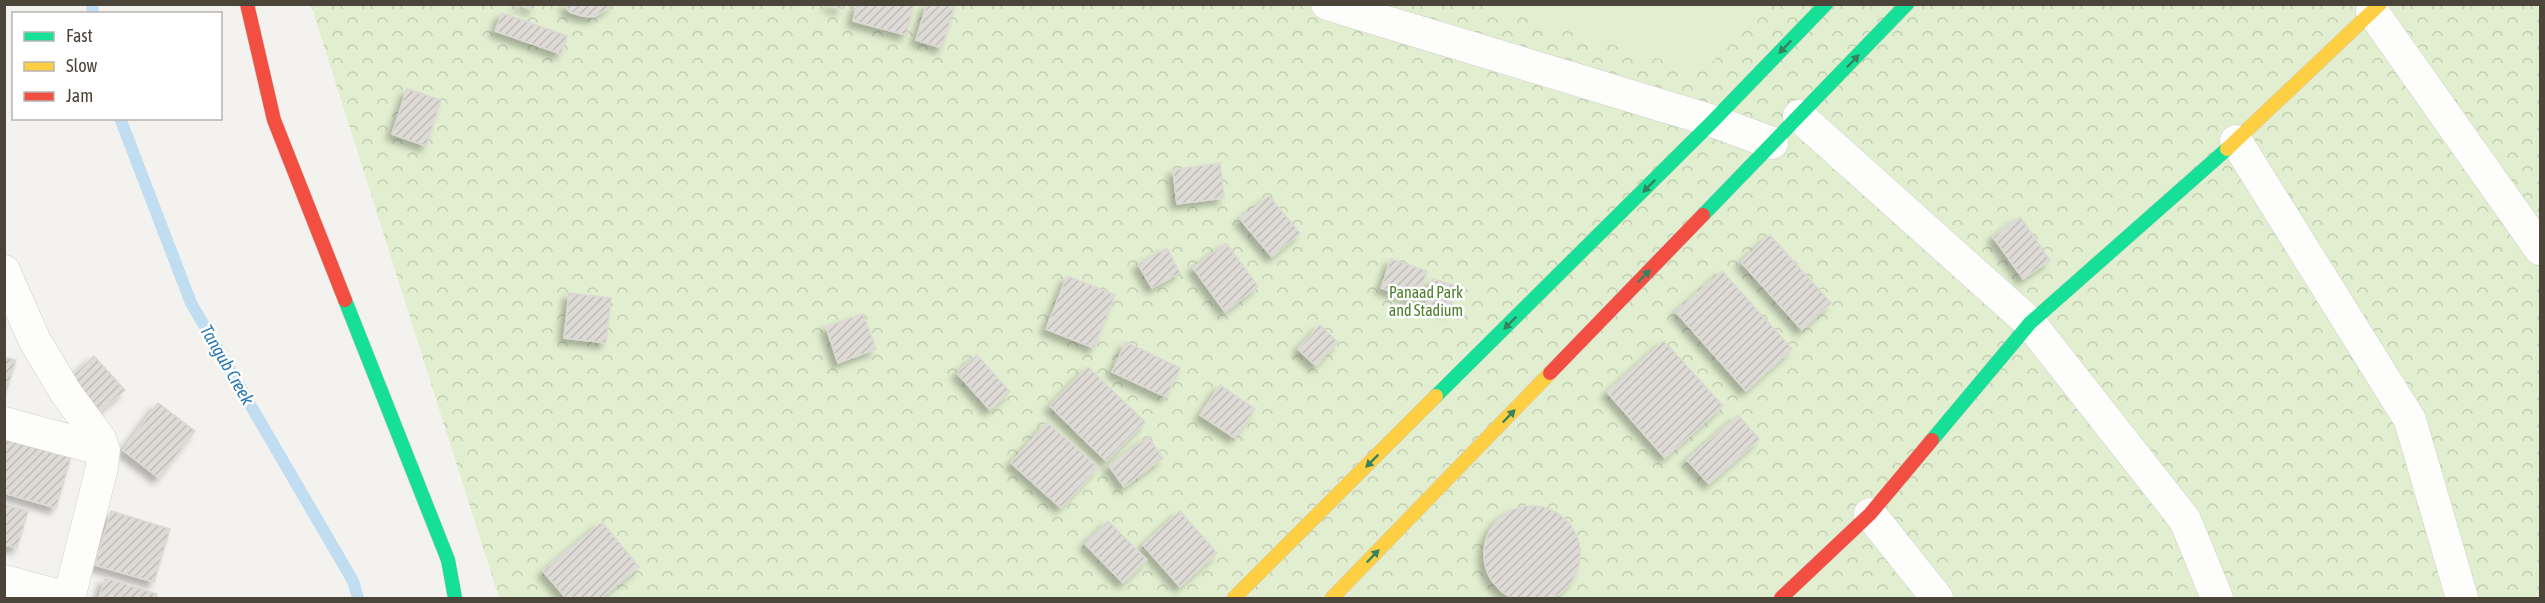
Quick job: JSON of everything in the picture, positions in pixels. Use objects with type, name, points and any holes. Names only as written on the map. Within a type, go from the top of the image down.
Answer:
[{"type":"street","points":[[247,4],[274,120],[448,560],[455,598]]},
{"type":"street","points":[[1327,4],[1713,121],[1772,143]]},
{"type":"street","points":[[1234,598],[1713,121],[1826,4]]},
{"type":"street","points":[[1332,598],[1907,4]]},
{"type":"street","points":[[1781,598],[1870,514],[2030,323],[2236,141],[2376,8],[2541,249]]},
{"type":"street","points":[[1799,116],[2030,323],[2185,520],[2217,598]]},
{"type":"street","points":[[2236,141],[2410,420],[2462,598]]},
{"type":"street","points":[[4,581],[68,598],[102,467],[104,450],[100,439],[66,393],[35,341],[5,278]]},
{"type":"street","points":[[4,423],[104,450]]},
{"type":"street","points":[[1870,514],[1936,598]]},
{"type":"green space","name":"Panaad Park and Stadium","points":[[311,5],[2540,5],[2540,598],[499,598]]},
{"type":"green space","points":[[1482,5],[1772,5],[1702,72]]},
{"type":"building","points":[[516,4],[535,4],[533,9]]},
{"type":"building","points":[[564,4],[614,4],[594,17],[570,12]]},
{"type":"building","points":[[826,4],[842,4],[841,9]]},
{"type":"building","points":[[857,4],[914,4],[906,35],[853,21]]},
{"type":"building","points":[[927,4],[955,4],[942,48],[916,40]]},
{"type":"building","points":[[502,13],[567,36],[561,54],[495,31]]},
{"type":"building","points":[[407,89],[441,100],[426,146],[392,134]]},
{"type":"building","points":[[1220,163],[1224,198],[1177,204],[1173,170]]},
{"type":"building","points":[[1269,196],[1300,233],[1272,257],[1240,219]]},
{"type":"building","points":[[2020,217],[2050,260],[2023,279],[1993,237]]},
{"type":"building","points":[[1770,235],[1831,303],[1802,330],[1741,262]]},
{"type":"building","points":[[1226,243],[1258,286],[1225,312],[1193,268]]},
{"type":"building","points":[[1167,248],[1180,273],[1152,288],[1138,264]]},
{"type":"building","points":[[1391,259],[1427,271],[1417,300],[1381,288]]},
{"type":"building","points":[[1722,271],[1792,349],[1746,391],[1676,312]]},
{"type":"building","points":[[1067,276],[1115,295],[1094,348],[1046,329]]},
{"type":"building","points":[[1433,279],[1456,286],[1449,310],[1426,303]]},
{"type":"building","points":[[569,293],[611,298],[606,343],[564,338]]},
{"type":"building","points":[[863,314],[876,349],[838,363],[826,327]]},
{"type":"building","points":[[1320,325],[1338,342],[1316,366],[1298,349]]},
{"type":"building","points":[[1664,341],[1723,406],[1665,458],[1607,392]]},
{"type":"building","points":[[1126,342],[1180,368],[1166,397],[1112,372]]},
{"type":"building","points":[[977,355],[1010,392],[990,410],[957,373]]},
{"type":"building","points":[[94,356],[125,390],[96,415],[66,382]]},
{"type":"building","points":[[4,357],[16,360],[4,398]]},
{"type":"building","points":[[1088,367],[1145,422],[1106,461],[1050,406]]},
{"type":"building","points":[[1220,385],[1255,409],[1235,438],[1200,415]]},
{"type":"building","points":[[158,403],[195,431],[159,478],[123,450]]},
{"type":"building","points":[[1738,415],[1759,439],[1709,484],[1687,460]]},
{"type":"building","points":[[1047,422],[1098,467],[1061,508],[1011,463]]},
{"type":"building","points":[[4,437],[71,457],[56,508],[4,493]]},
{"type":"building","points":[[1148,437],[1163,458],[1124,487],[1109,466]]},
{"type":"building","points":[[4,504],[28,511],[17,548],[4,545]]},
{"type":"building","points":[[1532,506],[1550,510],[1566,520],[1576,536],[1580,554],[1576,572],[1566,588],[1550,598],[1532,602],[1514,598],[1498,588],[1488,572],[1484,554],[1488,536],[1498,520],[1514,510]]},
{"type":"building","points":[[111,511],[170,529],[154,582],[95,565]]},
{"type":"building","points":[[1180,511],[1217,553],[1180,587],[1143,545]]},
{"type":"building","points":[[1108,521],[1147,560],[1123,583],[1085,544]]},
{"type":"building","points":[[602,522],[639,567],[601,598],[566,598],[543,571]]},
{"type":"building","points":[[105,578],[157,594],[156,598],[99,598]]},
{"type":"waterway","name":"Tangub Creek","points":[[92,4],[93,12]]},
{"type":"waterway","name":"Tangub Creek","points":[[121,120],[191,303],[353,581],[358,598]]},
{"type":"traffic: fast","points":[[1436,396],[1713,121],[1826,4]]},
{"type":"traffic: fast","points":[[1703,215],[1907,4]]},
{"type":"traffic: fast","points":[[1932,440],[2030,323],[2227,149]]},
{"type":"traffic: fast","points":[[345,300],[448,560],[455,598]]},
{"type":"traffic: slow","points":[[2227,149],[2380,4]]},
{"type":"traffic: slow","points":[[1332,598],[1550,373]]},
{"type":"traffic: slow","points":[[1234,598],[1436,396]]},
{"type":"traffic: jam","points":[[247,4],[274,120],[345,300]]},
{"type":"traffic: jam","points":[[1550,373],[1703,215]]},
{"type":"traffic: jam","points":[[1781,598],[1870,514],[1932,440]]}]
